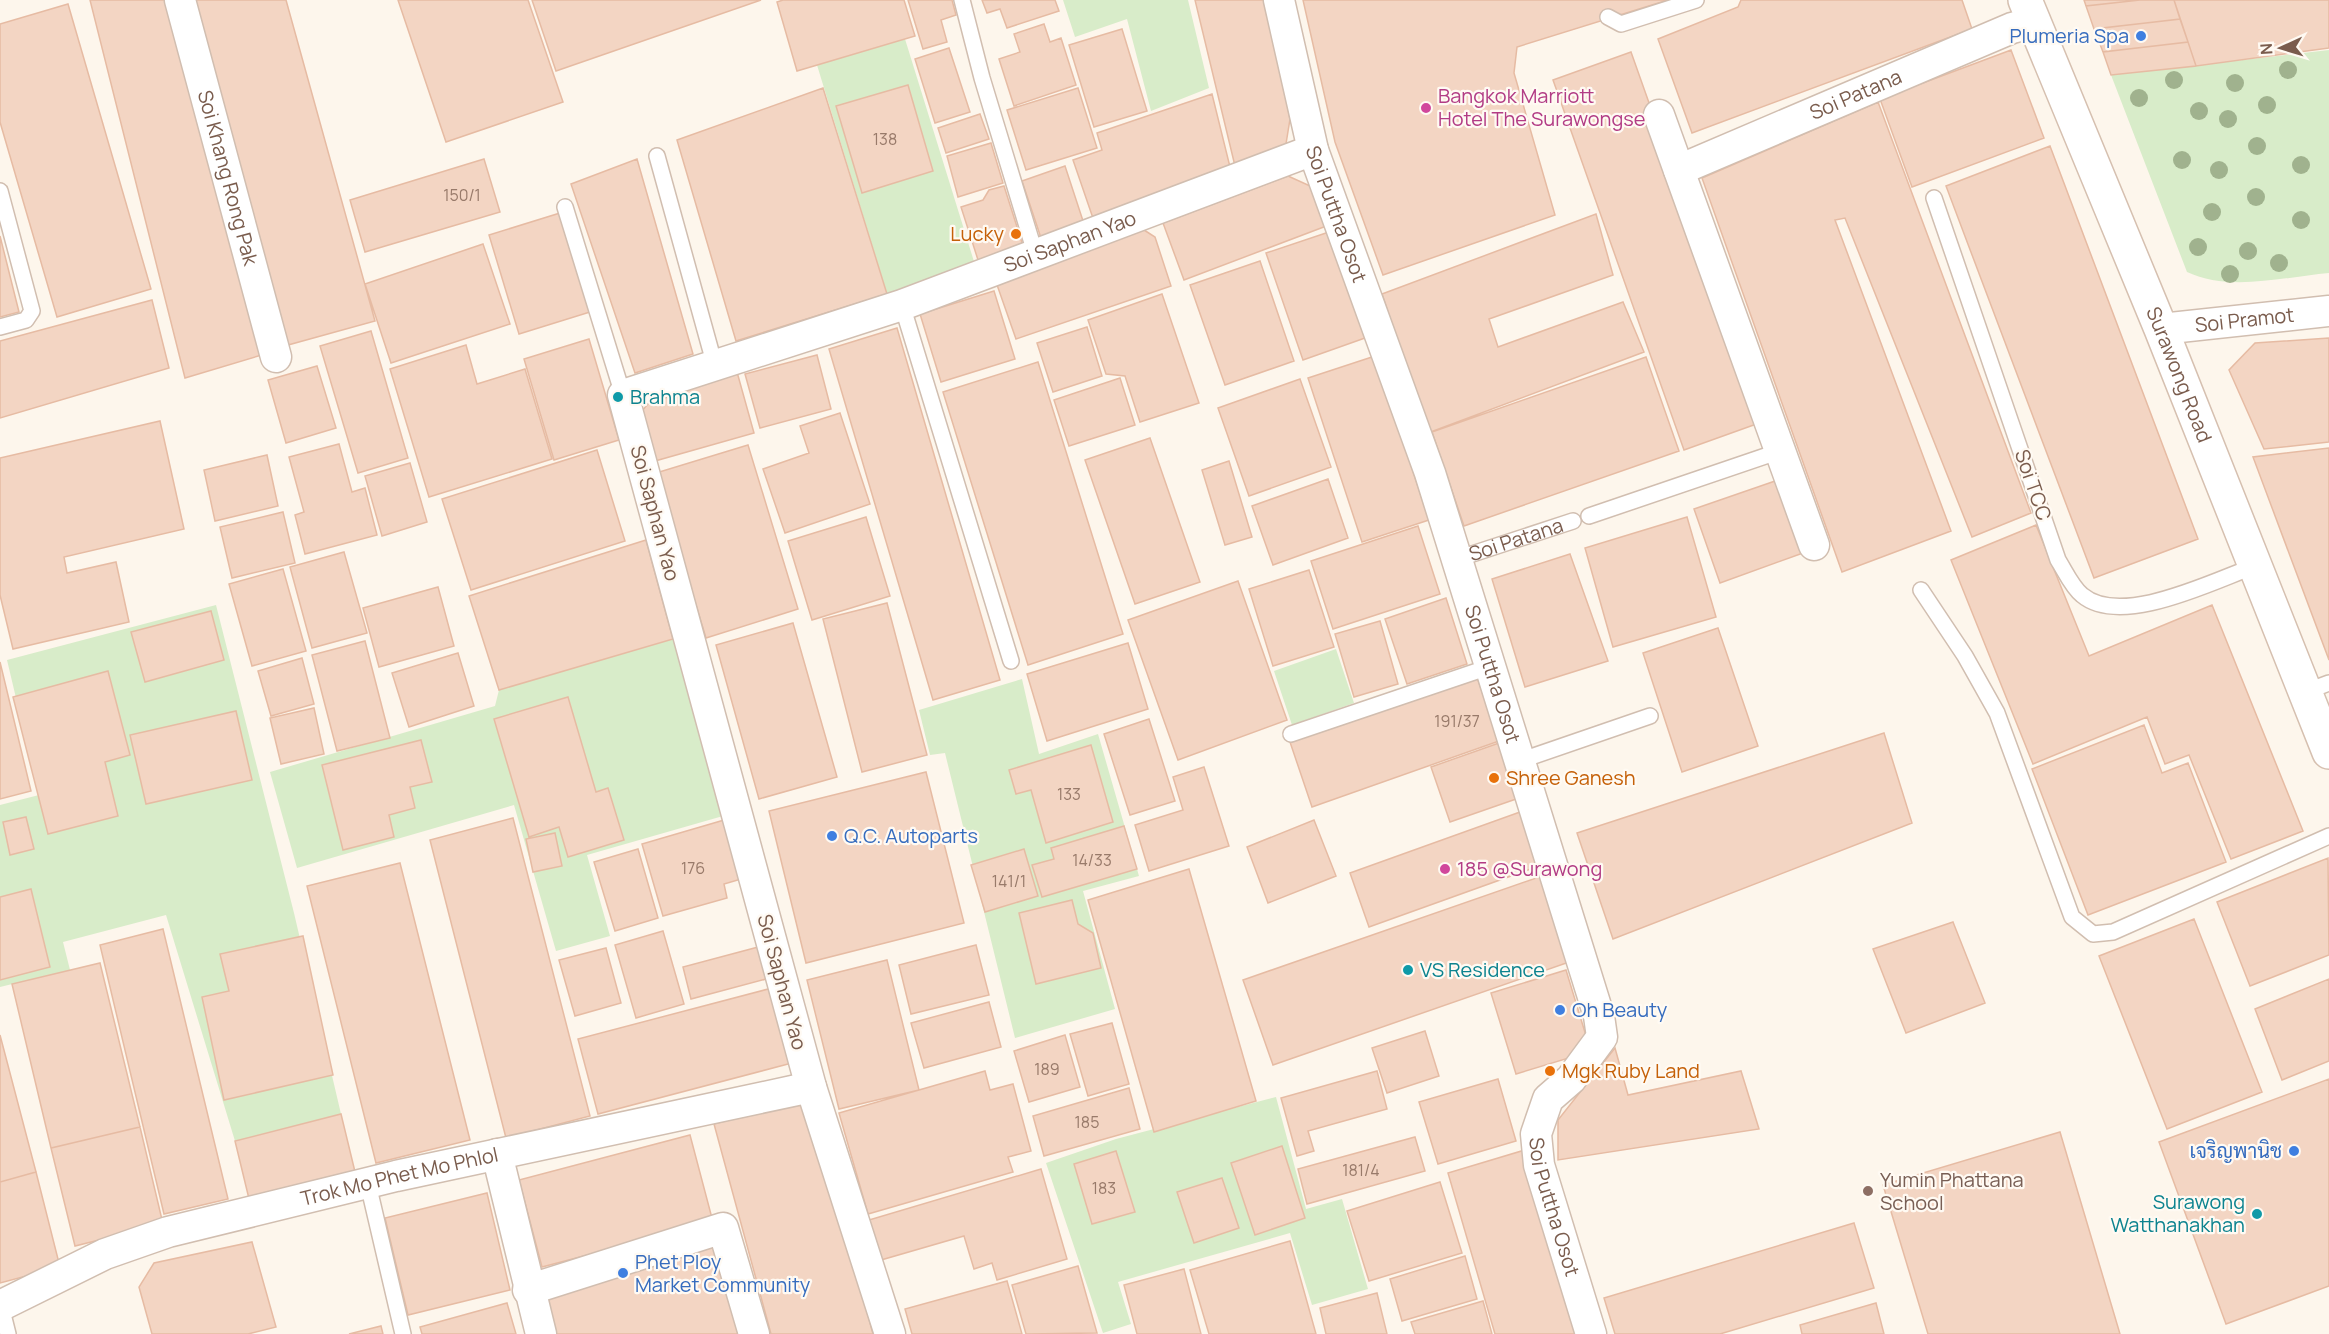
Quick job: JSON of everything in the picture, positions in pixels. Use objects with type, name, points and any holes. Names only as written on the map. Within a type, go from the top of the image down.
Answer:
[{"type":"main road","name":"Surawong Road","points":[[2030,11],[2161,329],[2255,566],[2317,688],[2329,752]]},
{"type":"street","name":"Soi Khang Rong Pak","points":[[180,0],[276,357]]},
{"type":"street","name":"Soi Puttha Osot","points":[[1279,0],[1313,150],[1430,473],[1522,760],[1599,1016],[1602,1037],[1571,1079],[1548,1099],[1536,1134],[1539,1165],[1591,1334]]},
{"type":"street","name":"Soi Patana","points":[[1679,170],[2012,28],[2030,11]]},
{"type":"street","points":[[1659,115],[1814,545]]},
{"type":"street","name":"Soi Saphan Yao","points":[[890,1334],[811,1087],[623,395],[903,305],[1313,150]]},
{"type":"street","name":"Soi Pramot","points":[[2161,329],[2329,311]]},
{"type":"street","name":"Trok Mo Phet Mo Phlol","points":[[0,1306],[105,1254],[168,1232],[497,1154],[811,1087]]},
{"type":"street","points":[[497,1154],[528,1290],[541,1334]]},
{"type":"street","points":[[528,1290],[723,1228],[754,1334]]},
{"type":"lane","points":[[962,0],[982,78],[1036,256]]},
{"type":"lane","points":[[1608,17],[1621,24],[1696,0]]},
{"type":"lane","points":[[657,156],[715,366]]},
{"type":"lane","points":[[0,191],[32,311],[26,320],[0,327]]},
{"type":"lane","name":"Soi TCC","points":[[1934,198],[2058,560],[2082,595],[2110,608],[2153,603],[2255,566]]},
{"type":"lane","points":[[565,207],[623,395]]},
{"type":"lane","points":[[903,305],[1011,662]]},
{"type":"lane","name":"Soi Patana","points":[[1589,516],[1780,451]]},
{"type":"lane","name":"Soi Patana","points":[[1457,559],[1573,521]]},
{"type":"lane","points":[[1921,590],[1965,656],[1997,713],[2072,916],[2093,934],[2114,932],[2329,836]]},
{"type":"lane","points":[[1292,734],[1492,666]]},
{"type":"lane","points":[[1522,760],[1650,716]]},
{"type":"lane","points":[[368,1184],[403,1334]]},
{"type":"lane","points":[[0,1306],[8,1334]]},
{"type":"green space","points":[[1063,0],[1188,0],[1209,88],[1151,111],[1127,19],[1075,37]]},
{"type":"green space","points":[[905,39],[976,268],[887,294],[817,65]]},
{"type":"green space","points":[[2329,50],[2329,273],[2239,282],[2203,278],[2187,272],[2111,75]]},
{"type":"green space","points":[[216,605],[294,913],[341,1114],[235,1141],[166,915],[63,942],[70,970],[0,987],[0,805],[39,795],[7,660]]},
{"type":"green space","points":[[673,639],[723,816],[587,855],[610,936],[556,951],[514,805],[297,868],[270,772],[495,706],[499,690]]},
{"type":"green space","points":[[1336,649],[1354,703],[1292,725],[1274,671]]},
{"type":"green space","points":[[1022,679],[1039,754],[1098,734],[1139,876],[1083,891],[1115,1009],[1015,1038],[945,753],[930,755],[919,710]]},
{"type":"green space","points":[[1276,1097],[1306,1209],[1342,1199],[1368,1289],[1312,1305],[1290,1233],[1118,1282],[1131,1324],[1103,1333],[1046,1163],[1116,1139]]},
{"type":"building","points":[[90,0],[167,0],[265,354],[185,378]]},
{"type":"building","points":[[193,0],[286,0],[375,321],[288,345]]},
{"type":"building","points":[[398,0],[528,0],[563,102],[446,142]]},
{"type":"building","points":[[532,0],[761,0],[556,71]]},
{"type":"building","points":[[783,0],[904,0],[915,36],[797,71],[777,2]]},
{"type":"building","points":[[908,0],[952,0],[956,15],[941,20],[947,42],[923,49]]},
{"type":"building","points":[[982,0],[1055,0],[1059,11],[1007,28],[1000,9],[987,13]]},
{"type":"building","points":[[1195,0],[1267,0],[1290,119],[1285,150],[1235,166]]},
{"type":"building","name":"Bangkok Marriott Hotel The Surawongse","points":[[1303,0],[1668,0],[1517,47],[1514,73],[1555,215],[1383,275],[1335,142]]},
{"type":"building","points":[[1741,0],[1962,0],[1972,29],[1692,133],[1658,39],[1738,7]]},
{"type":"building","points":[[2084,0],[2140,0],[2086,6]]},
{"type":"building","points":[[2140,0],[2174,0],[2180,19],[2094,29],[2086,6]]},
{"type":"building","points":[[2174,0],[2329,0],[2329,48],[2196,66]]},
{"type":"building","points":[[68,4],[151,289],[57,317],[0,122],[0,24]]},
{"type":"building","name":"Plumeria Spa","points":[[2180,19],[2188,42],[2103,52],[2094,29]]},
{"type":"building","points":[[1044,24],[1050,42],[1061,38],[1076,85],[1014,106],[999,59],[1020,52],[1014,34]]},
{"type":"building","points":[[1122,29],[1147,111],[1094,127],[1069,45]]},
{"type":"building","points":[[2188,42],[2196,66],[2111,75],[2103,52]]},
{"type":"building","points":[[949,48],[970,112],[935,123],[915,59]]},
{"type":"building","points":[[2011,50],[2044,138],[1912,187],[1880,99]]},
{"type":"building","points":[[1631,52],[1762,422],[1684,450],[1553,80]]},
{"type":"building","points":[[908,85],[933,171],[862,193],[836,106]]},
{"type":"building","points":[[823,88],[887,294],[736,341],[677,140]]},
{"type":"building","points":[[1078,88],[1097,148],[1026,170],[1007,110]]},
{"type":"building","points":[[1212,94],[1231,171],[1095,224],[1073,160],[1102,150],[1097,133]]},
{"type":"building","points":[[1878,102],[2031,513],[1972,537],[1845,218],[1835,220],[1951,531],[1842,572],[1702,178]]},
{"type":"building","points":[[980,114],[989,139],[946,153],[938,128]]},
{"type":"building","points":[[991,143],[1003,183],[958,197],[947,156]]},
{"type":"building","points":[[2050,146],[2198,539],[2094,578],[1946,186]]},
{"type":"building","points":[[484,159],[500,212],[365,252],[350,200]]},
{"type":"building","points":[[637,159],[693,354],[635,373],[571,184]]},
{"type":"building","points":[[1065,166],[1086,230],[1043,244],[1022,181]]},
{"type":"building","points":[[1288,176],[1319,190],[1329,225],[1184,280],[1163,223]]},
{"type":"building","points":[[1004,186],[1024,249],[979,263],[961,207],[983,200],[989,190]]},
{"type":"building","points":[[560,213],[590,312],[519,334],[489,235]]},
{"type":"building","points":[[1596,214],[1613,275],[1489,319],[1498,347],[1623,302],[1644,352],[1428,433],[1382,294]]},
{"type":"building","points":[[1144,230],[1155,237],[1171,286],[1016,339],[996,282]]},
{"type":"building","points":[[1329,232],[1365,338],[1303,360],[1266,253]]},
{"type":"building","points":[[0,236],[19,312],[0,317]]},
{"type":"building","points":[[483,244],[510,324],[391,363],[365,284]]},
{"type":"building","points":[[1260,261],[1294,361],[1225,385],[1190,285]]},
{"type":"building","points":[[994,291],[1015,359],[941,382],[920,314]]},
{"type":"building","points":[[1162,294],[1199,403],[1140,422],[1125,376],[1106,374],[1088,320]]},
{"type":"building","points":[[152,300],[169,368],[0,418],[0,341]]},
{"type":"building","points":[[1087,327],[1102,376],[1053,392],[1037,343]]},
{"type":"building","points":[[897,328],[1000,680],[933,700],[829,349]]},
{"type":"building","points":[[371,331],[408,458],[358,473],[320,346]]},
{"type":"building","points":[[2329,338],[2329,442],[2264,449],[2229,370],[2255,343]]},
{"type":"building","points":[[589,339],[619,440],[554,460],[524,359]]},
{"type":"building","points":[[466,345],[477,384],[525,369],[552,459],[429,497],[390,369]]},
{"type":"building","points":[[817,355],[831,409],[760,428],[745,374]]},
{"type":"building","points":[[1375,356],[1429,520],[1362,542],[1308,378]]},
{"type":"building","points":[[1646,357],[1679,451],[1464,526],[1432,432]]},
{"type":"building","points":[[1038,362],[1123,634],[1028,665],[943,392]]},
{"type":"building","points":[[317,366],[336,428],[286,443],[268,380]]},
{"type":"building","points":[[737,372],[754,433],[655,461],[642,411],[657,393]]},
{"type":"building","points":[[1120,378],[1135,425],[1069,446],[1054,400]]},
{"type":"building","points":[[1300,379],[1331,467],[1249,496],[1218,408]]},
{"type":"building","points":[[840,413],[870,504],[785,533],[763,469],[809,453],[800,426]]},
{"type":"building","points":[[160,421],[184,529],[64,557],[67,573],[116,562],[129,622],[13,649],[0,595],[0,458]]},
{"type":"building","points":[[1150,438],[1200,582],[1135,604],[1085,460]]},
{"type":"building","points":[[339,444],[352,492],[365,488],[377,535],[305,554],[295,515],[304,512],[289,457]]},
{"type":"building","points":[[748,445],[798,609],[706,638],[656,473]]},
{"type":"building","points":[[2329,448],[2329,660],[2253,457]]},
{"type":"building","points":[[597,450],[625,541],[471,590],[442,499]]},
{"type":"building","points":[[267,455],[278,506],[215,521],[204,470]]},
{"type":"building","points":[[1229,461],[1252,537],[1225,545],[1202,470]]},
{"type":"building","points":[[410,463],[427,522],[382,536],[365,476]]},
{"type":"building","points":[[1328,479],[1348,538],[1273,565],[1252,506]]},
{"type":"building","points":[[1778,480],[1803,553],[1720,583],[1694,509]]},
{"type":"building","points":[[283,512],[295,563],[232,578],[220,527]]},
{"type":"building","points":[[866,517],[890,596],[812,620],[788,541]]},
{"type":"building","points":[[1687,517],[1716,617],[1613,647],[1585,548]]},
{"type":"building","points":[[2036,525],[2089,656],[2212,605],[2303,831],[2231,859],[2189,755],[2165,764],[2147,717],[2033,764],[1951,560]]},
{"type":"building","points":[[1418,526],[1440,594],[1333,629],[1311,561]]},
{"type":"building","points":[[646,540],[673,639],[499,690],[469,596]]},
{"type":"building","points":[[344,552],[367,633],[312,648],[290,567]]},
{"type":"building","points":[[1570,554],[1608,661],[1525,687],[1492,579]]},
{"type":"building","points":[[283,569],[306,651],[252,666],[229,584]]},
{"type":"building","points":[[1309,570],[1334,647],[1273,666],[1249,589]]},
{"type":"building","points":[[1238,581],[1287,720],[1178,760],[1128,620]]},
{"type":"building","points":[[438,587],[454,646],[379,667],[363,608]]},
{"type":"building","points":[[1446,598],[1467,664],[1407,684],[1385,619]]},
{"type":"building","points":[[887,603],[927,755],[862,772],[823,619]]},
{"type":"building","points":[[211,611],[224,660],[145,682],[131,632]]},
{"type":"building","points":[[1380,621],[1398,684],[1354,697],[1335,634]]},
{"type":"building","points":[[793,623],[837,777],[759,799],[716,645]]},
{"type":"building","points":[[1718,628],[1758,746],[1682,772],[1643,653]]},
{"type":"building","points":[[365,641],[390,738],[337,751],[312,655]]},
{"type":"building","points":[[1128,643],[1148,709],[1047,741],[1027,674]]},
{"type":"building","points":[[458,653],[474,706],[409,727],[392,673]]},
{"type":"building","points":[[302,658],[314,704],[271,716],[258,671]]},
{"type":"building","points":[[0,662],[31,791],[0,799]]},
{"type":"building","points":[[108,671],[130,755],[105,762],[118,816],[48,834],[13,697]]},
{"type":"building","points":[[1477,677],[1499,741],[1312,807],[1290,742]]},
{"type":"building","points":[[568,697],[596,792],[608,788],[624,840],[568,857],[559,827],[529,837],[494,719]]},
{"type":"building","points":[[314,708],[324,754],[281,764],[270,718]]},
{"type":"building","points":[[236,711],[252,780],[146,804],[130,735]]},
{"type":"building","points":[[1149,719],[1175,801],[1130,815],[1104,734]]},
{"type":"building","points":[[2144,725],[2162,773],[2188,763],[2226,862],[2088,915],[2032,769]]},
{"type":"building","points":[[1884,733],[1912,823],[1613,939],[1577,833]]},
{"type":"building","points":[[421,740],[432,782],[410,787],[415,808],[389,815],[394,837],[343,850],[322,765]]},
{"type":"building","points":[[1499,743],[1519,798],[1450,822],[1431,767]]},
{"type":"building","points":[[1091,745],[1113,822],[1046,843],[1031,790],[1016,794],[1009,770]]},
{"type":"building","points":[[1204,767],[1229,846],[1149,871],[1135,825],[1183,810],[1173,777]]},
{"type":"building","points":[[926,772],[964,923],[806,963],[769,811]]},
{"type":"building","name":"185 @Surawong","points":[[1520,812],[1539,866],[1369,927],[1350,873]]},
{"type":"building","points":[[26,817],[34,849],[10,855],[3,822]]},
{"type":"building","points":[[513,818],[590,1116],[506,1138],[430,840]]},
{"type":"building","points":[[731,818],[748,877],[724,884],[727,898],[663,916],[642,844]]},
{"type":"building","points":[[1314,820],[1336,876],[1268,903],[1247,847]]},
{"type":"building","points":[[1124,826],[1137,869],[1042,897],[1032,865],[1054,859],[1051,848]]},
{"type":"building","points":[[555,833],[562,866],[533,872],[526,839]]},
{"type":"building","points":[[638,849],[658,918],[615,931],[594,862]]},
{"type":"building","points":[[1024,849],[1038,896],[985,912],[971,865]]},
{"type":"building","points":[[2328,858],[2329,955],[2250,986],[2217,902]]},
{"type":"building","points":[[400,863],[470,1140],[376,1163],[307,886]]},
{"type":"building","points":[[1189,869],[1256,1101],[1154,1132],[1088,900]]},
{"type":"building","name":"VS Residence","points":[[1542,876],[1572,961],[1273,1065],[1243,980]]},
{"type":"building","points":[[31,889],[50,967],[0,980],[0,897]]},
{"type":"building","points":[[1072,900],[1078,924],[1093,933],[1101,968],[1036,984],[1019,913]]},
{"type":"building","points":[[2194,919],[2262,1092],[2167,1129],[2099,956]]},
{"type":"building","points":[[1953,922],[1985,1003],[1906,1033],[1873,949]]},
{"type":"building","points":[[163,929],[228,1199],[164,1214],[100,945]]},
{"type":"building","points":[[663,931],[684,1004],[636,1018],[615,945]]},
{"type":"building","points":[[303,936],[333,1075],[224,1100],[202,997],[229,991],[220,954]]},
{"type":"building","points":[[976,945],[989,995],[911,1014],[899,965]]},
{"type":"building","points":[[762,946],[770,978],[691,999],[683,967]]},
{"type":"building","points":[[606,948],[621,1003],[575,1016],[559,960]]},
{"type":"building","points":[[887,960],[919,1090],[839,1109],[807,980]]},
{"type":"building","points":[[100,963],[140,1127],[51,1148],[12,984]]},
{"type":"building","points":[[1566,970],[1587,1039],[1582,1054],[1516,1074],[1491,993]]},
{"type":"building","points":[[2329,979],[2329,1061],[2282,1080],[2255,1009]]},
{"type":"building","points":[[772,988],[792,1063],[598,1114],[578,1039]]},
{"type":"building","points":[[989,1002],[1001,1047],[924,1068],[911,1023]]},
{"type":"building","points":[[1112,1023],[1129,1084],[1088,1096],[1070,1034]]},
{"type":"building","points":[[1425,1031],[1439,1076],[1387,1093],[1372,1048]]},
{"type":"building","points":[[0,1035],[36,1172],[0,1182]]},
{"type":"building","points":[[1065,1035],[1080,1087],[1029,1102],[1014,1051]]},
{"type":"building","points":[[1615,1048],[1628,1095],[1741,1071],[1759,1129],[1558,1160],[1558,1120]]},
{"type":"building","points":[[985,1071],[990,1090],[1013,1084],[1031,1151],[1008,1157],[1013,1172],[868,1214],[839,1113]]},
{"type":"building","points":[[1377,1071],[1387,1109],[1308,1131],[1314,1151],[1297,1156],[1281,1098]]},
{"type":"building","points":[[1498,1079],[1516,1141],[1438,1164],[1419,1102]]},
{"type":"building","name":"Surawong Watthanakhan","points":[[2329,1079],[2329,1286],[2226,1324],[2159,1142]]},
{"type":"building","points":[[1129,1088],[1140,1129],[1044,1156],[1033,1116]]},
{"type":"building","points":[[810,1098],[873,1334],[771,1334],[714,1124]]},
{"type":"building","points":[[341,1114],[357,1180],[251,1207],[235,1141]]},
{"type":"building","points":[[140,1127],[163,1224],[75,1246],[51,1148]]},
{"type":"building","points":[[2060,1132],[2120,1334],[1928,1334],[1883,1185]]},
{"type":"building","points":[[690,1135],[713,1222],[542,1267],[519,1180]]},
{"type":"building","points":[[1415,1137],[1425,1171],[1307,1204],[1298,1169]]},
{"type":"building","points":[[1282,1146],[1305,1218],[1255,1235],[1231,1163]]},
{"type":"building","points":[[1528,1149],[1582,1334],[1495,1334],[1448,1173]]},
{"type":"building","points":[[1116,1151],[1135,1212],[1092,1224],[1074,1164]]},
{"type":"building","points":[[1041,1169],[1067,1259],[997,1280],[992,1263],[974,1269],[964,1236],[881,1260],[869,1220]]},
{"type":"building","points":[[36,1172],[60,1267],[0,1283],[0,1182]]},
{"type":"building","points":[[1222,1178],[1239,1228],[1194,1243],[1177,1192]]},
{"type":"building","points":[[1440,1182],[1462,1253],[1369,1281],[1347,1211]]},
{"type":"building","points":[[487,1193],[510,1290],[408,1315],[385,1218]]},
{"type":"building","points":[[1854,1223],[1874,1288],[1720,1334],[1615,1334],[1604,1298]]},
{"type":"building","points":[[1290,1241],[1316,1334],[1209,1334],[1190,1270]]},
{"type":"building","points":[[252,1242],[276,1327],[248,1334],[152,1334],[139,1287],[154,1263]]},
{"type":"building","points":[[716,1244],[743,1334],[552,1334],[541,1298]]},
{"type":"building","points":[[1465,1256],[1477,1299],[1402,1321],[1390,1279]]},
{"type":"building","points":[[1078,1266],[1097,1333],[1026,1334],[1012,1285]]},
{"type":"building","points":[[1184,1269],[1201,1334],[1137,1334],[1124,1285]]},
{"type":"building","points":[[1007,1281],[1022,1334],[912,1334],[905,1309]]},
{"type":"building","points":[[1377,1293],[1387,1334],[1326,1334],[1320,1308]]},
{"type":"building","points":[[1483,1301],[1492,1334],[1415,1334],[1411,1322]]},
{"type":"building","points":[[507,1303],[516,1334],[422,1334],[420,1327]]},
{"type":"building","points":[[1876,1303],[1884,1334],[1802,1334],[1800,1325]]},
{"type":"building","points":[[381,1326],[383,1334],[349,1334]]},
{"type":"place","name":"Plumeria Spa","points":[[2141,36]]},
{"type":"place","name":"Bangkok Marriott Hotel The Surawongse","points":[[1426,108]]},
{"type":"place","name":"Lucky","points":[[1016,234]]},
{"type":"place","name":"Brahma","points":[[618,397]]},
{"type":"place","name":"Shree Ganesh","points":[[1494,778]]},
{"type":"place","name":"Q.C. Autoparts","points":[[832,836]]},
{"type":"place","name":"185 @Surawong","points":[[1445,869]]},
{"type":"place","name":"VS Residence","points":[[1408,970]]},
{"type":"place","name":"Oh Beauty","points":[[1560,1010]]},
{"type":"place","name":"Mgk Ruby Land","points":[[1550,1071]]},
{"type":"place","name":"เจริญพานิช","points":[[2294,1151]]},
{"type":"place","name":"Yumin Phattana School","points":[[1868,1191]]},
{"type":"place","name":"Surawong Watthanakhan","points":[[2257,1214]]},
{"type":"place","name":"Phet Ploy Market Community","points":[[623,1273]]}]
